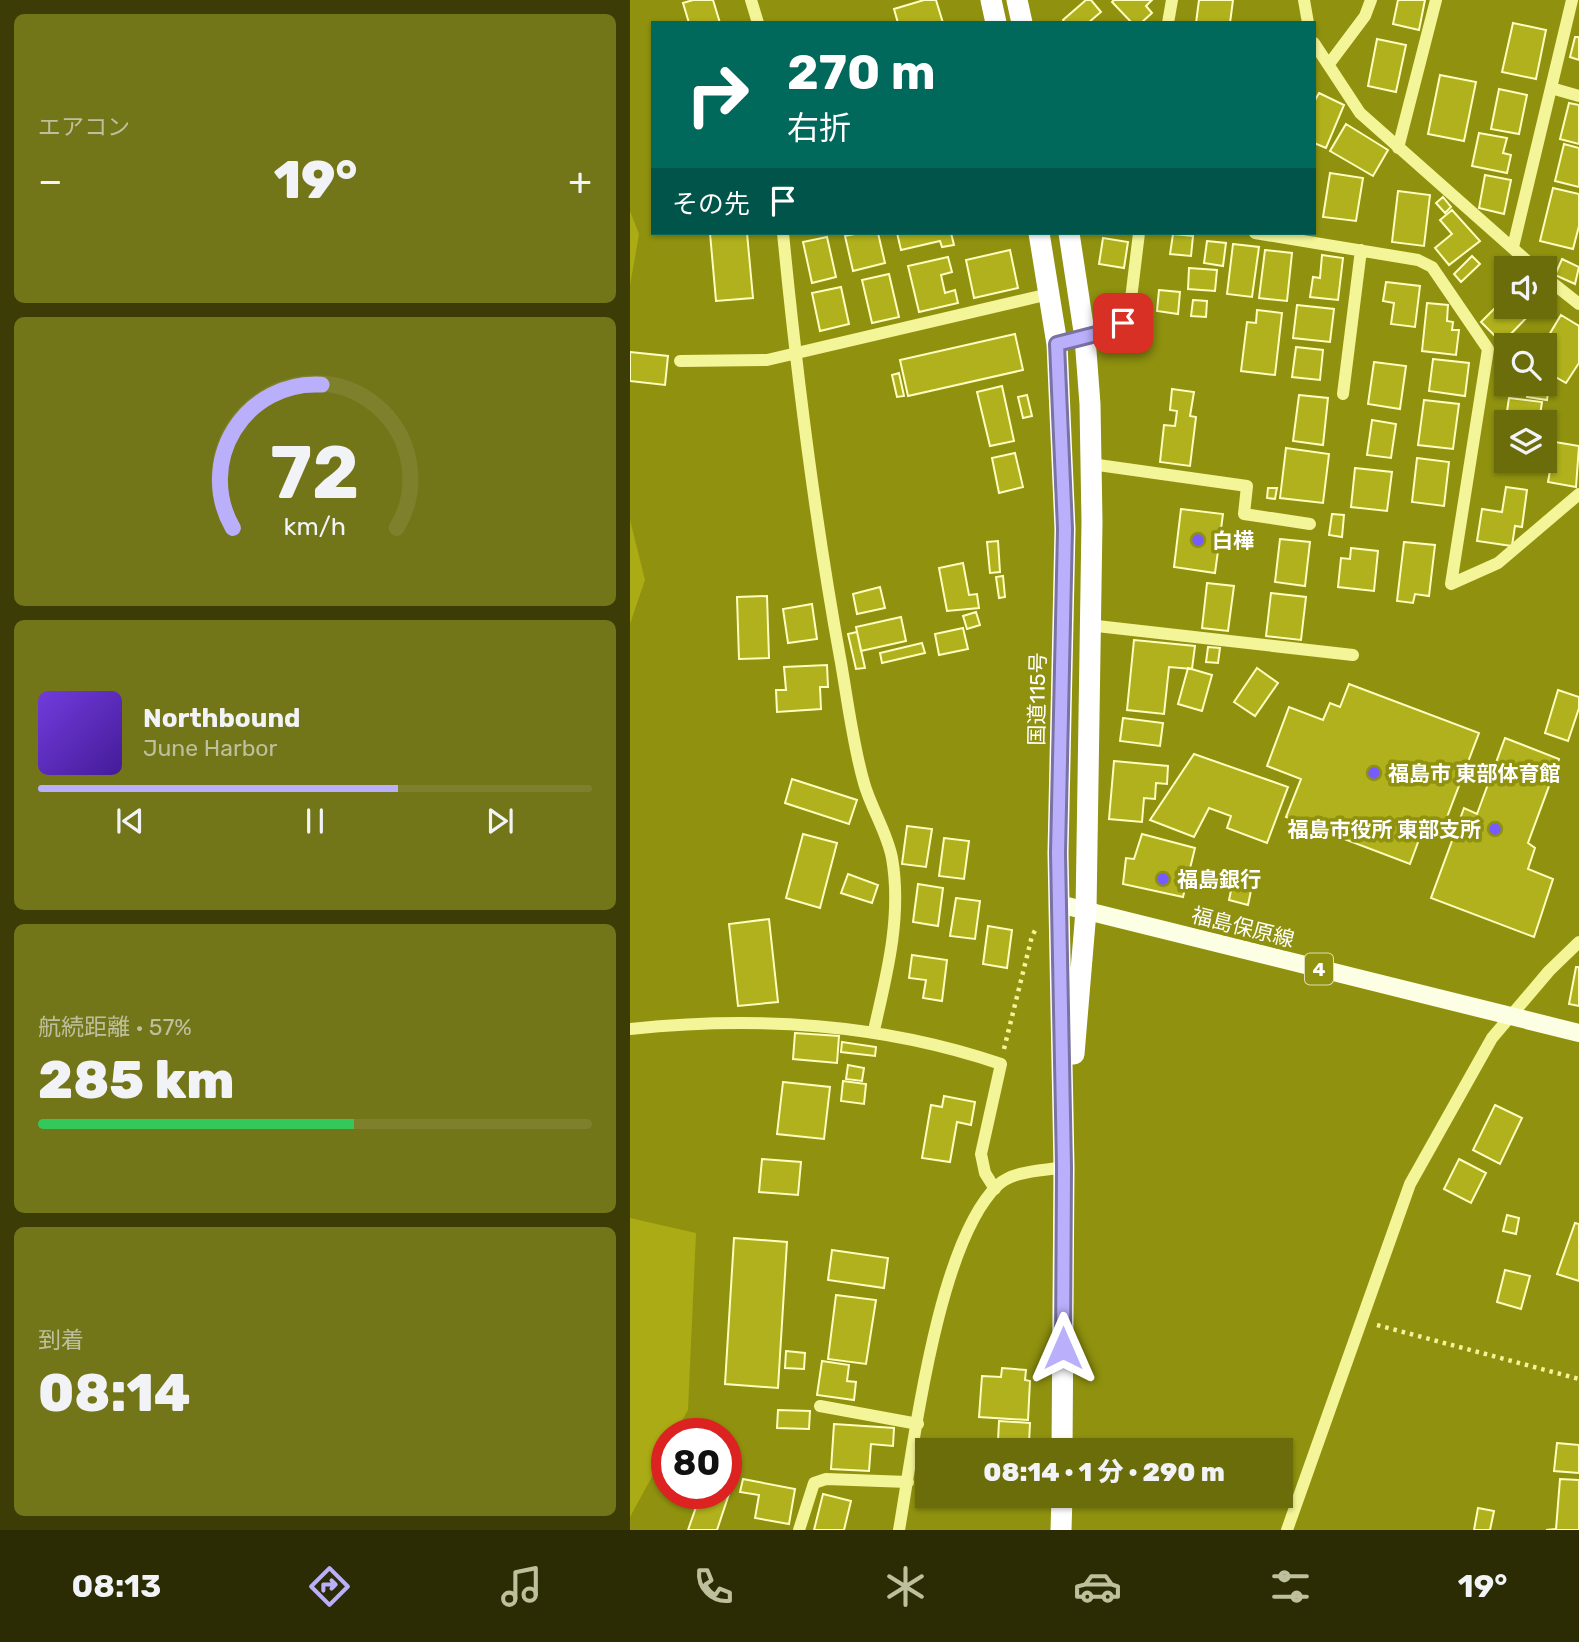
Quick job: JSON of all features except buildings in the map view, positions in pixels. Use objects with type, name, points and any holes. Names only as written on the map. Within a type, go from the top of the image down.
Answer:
[{"type":"highway","points":[[991,0],[996,21]]},
{"type":"highway","points":[[1017,0],[1022,21]]},
{"type":"highway","name":"国道115号","points":[[1040,235],[1057,344],[1065,529],[1059,904],[1064,1167],[1062,1438]]},
{"type":"highway","name":"国道115号","points":[[1064,1167],[1086,911],[1091,464],[1085,338],[1069,235]]},
{"type":"highway","points":[[1061,1530],[1062,1508]]},
{"type":"main road","name":"福島保原線","points":[[1059,904],[1579,1033]]},
{"type":"street","points":[[751,0],[757,21]]},
{"type":"street","points":[[1168,21],[1172,0]]},
{"type":"street","points":[[1304,0],[1308,21]]},
{"type":"street","points":[[1329,64],[1365,16],[1371,0]]},
{"type":"street","points":[[1398,148],[1436,0]]},
{"type":"street","points":[[1513,247],[1572,0]]},
{"type":"street","points":[[1316,46],[1360,113],[1522,256]]},
{"type":"street","points":[[1551,88],[1579,96]]},
{"type":"street","points":[[783,235],[795,354],[820,541],[864,784],[891,856],[895,903],[892,946],[874,1030]]},
{"type":"street","points":[[1057,344],[1085,338],[1123,323],[1130,307],[1139,235]]},
{"type":"street","points":[[1267,235],[1418,260],[1432,267],[1488,349],[1451,584],[1498,563],[1579,494]]},
{"type":"street","points":[[1343,394],[1361,250]]},
{"type":"street","points":[[1557,287],[1579,304]]},
{"type":"street","points":[[680,361],[767,360],[1049,294]]},
{"type":"street","points":[[1091,464],[1247,486],[1244,514],[1310,524]]},
{"type":"street","points":[[1088,625],[1353,655]]},
{"type":"street","points":[[1287,1530],[1359,1321],[1410,1184],[1492,1038],[1507,1017],[1579,942]]},
{"type":"street","points":[[630,1030],[669,1024],[811,1024],[874,1030],[947,1046],[1001,1064],[981,1154],[985,1173],[995,1189]]},
{"type":"street","points":[[899,1530],[948,1280],[967,1231],[995,1189],[1020,1174],[1064,1167]]},
{"type":"street","points":[[820,1406],[918,1424]]},
{"type":"street","points":[[799,1530],[814,1483],[826,1479],[908,1482]]},
{"type":"path","points":[[1001,1064],[1032,936],[1040,923]]},
{"type":"path","points":[[1359,1321],[1579,1379]]},
{"type":"shaded area","points":[[630,211],[639,234],[630,286]]},
{"type":"shaded area","points":[[630,520],[645,580],[630,624]]},
{"type":"shaded area","points":[[630,1218],[696,1233],[688,1410],[683,1418],[651,1418],[651,1478],[630,1517]]},
{"type":"place","name":"白樺","points":[[1198,540]]},
{"type":"place","name":"福島市 東部体育館","points":[[1374,773]]},
{"type":"place","name":"福島市役所 東部支所","points":[[1495,829]]},
{"type":"place","name":"福島銀行","points":[[1163,879]]},
{"type":"route","points":[[1063,1348],[1064,1167],[1058,853],[1065,529],[1057,344],[1104,332],[1123,323]]}]
